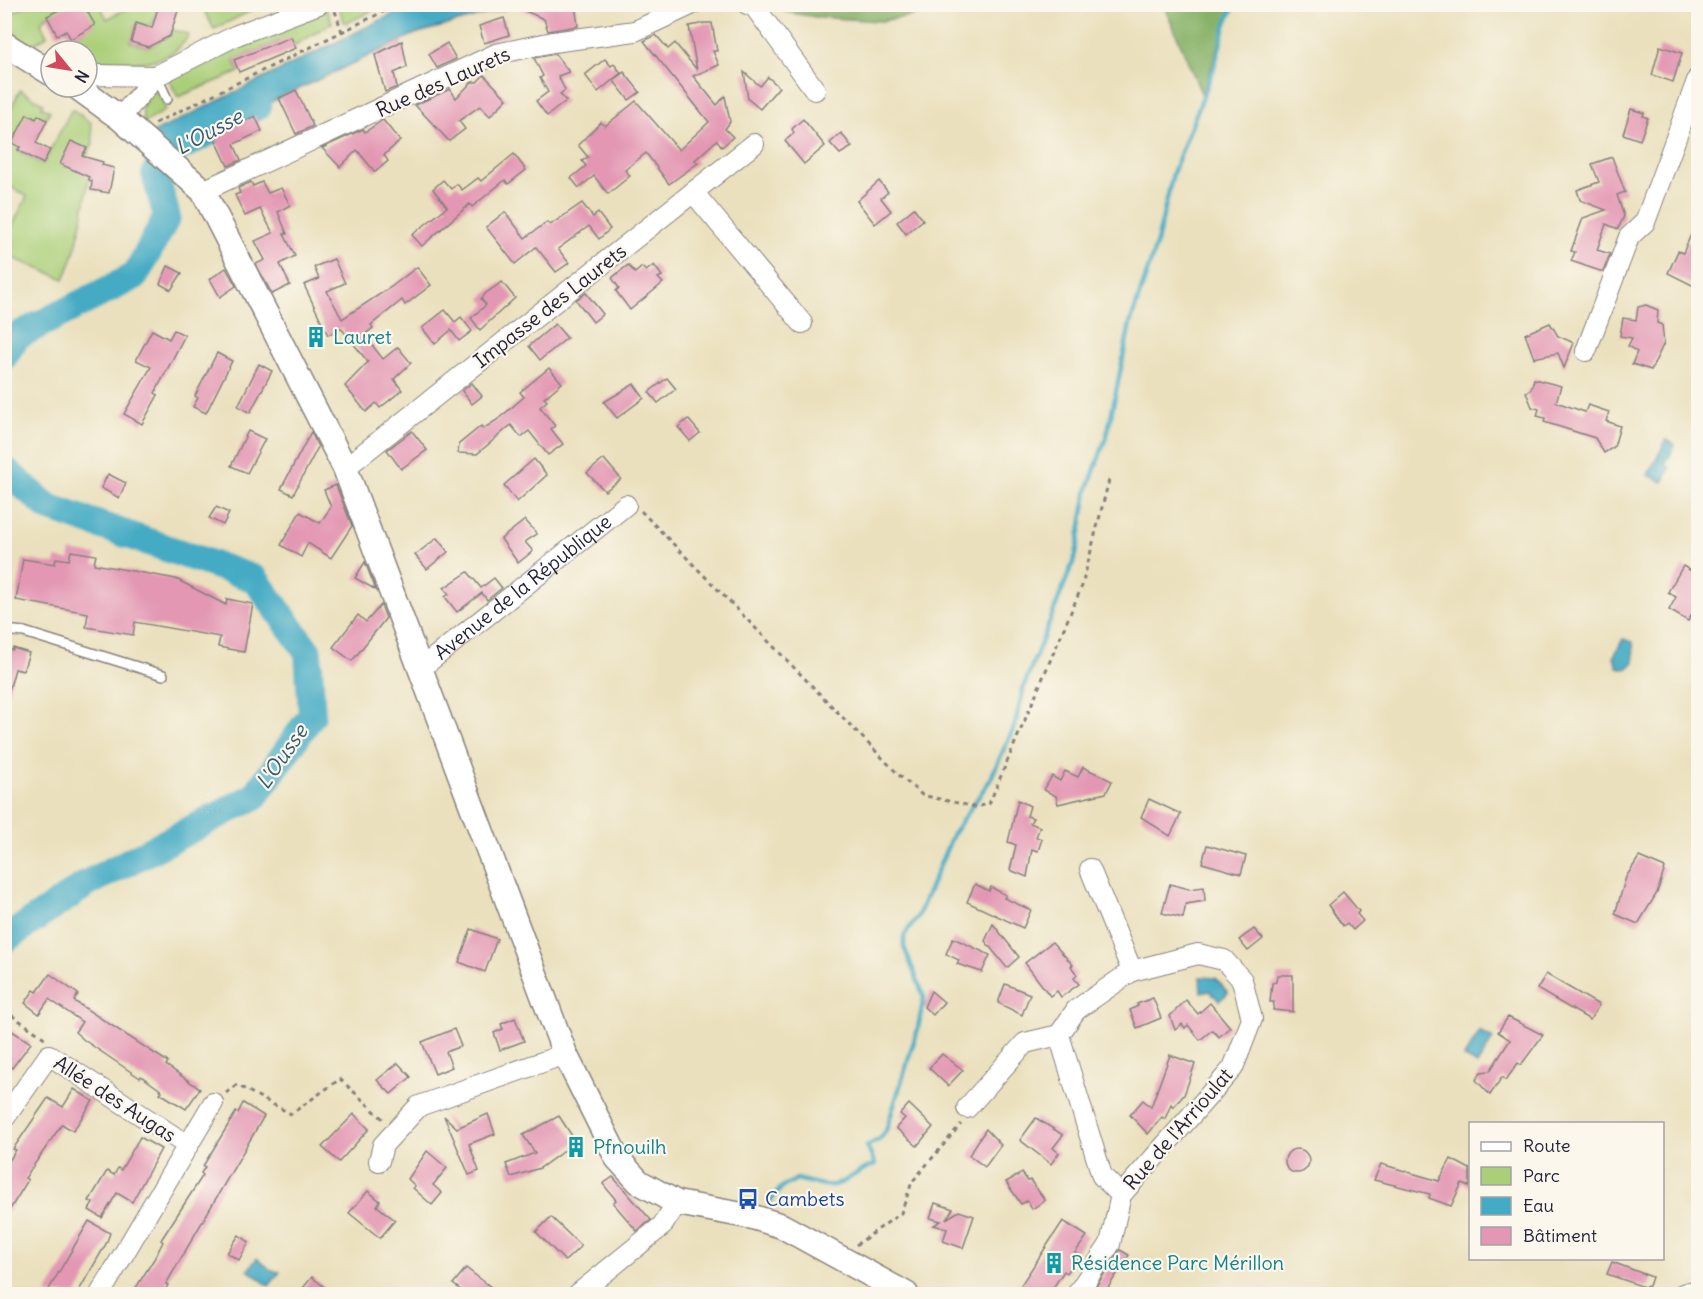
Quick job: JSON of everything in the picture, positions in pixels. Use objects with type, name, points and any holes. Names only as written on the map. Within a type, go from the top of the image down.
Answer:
[{"type":"street","points":[[99,75],[156,76],[237,35],[319,4]]},
{"type":"street","name":"Rue des Laurets","points":[[202,191],[496,54],[553,42],[635,31],[693,4]]},
{"type":"street","points":[[747,4],[754,6],[815,90]]},
{"type":"street","points":[[4,44],[39,66]]},
{"type":"street","points":[[135,131],[156,76]]},
{"type":"street","points":[[1586,351],[1629,237],[1645,222],[1698,78]]},
{"type":"street","points":[[93,99],[135,131],[202,191],[345,468],[565,1054],[617,1158],[639,1182],[677,1203],[753,1217],[782,1226],[906,1294]]},
{"type":"street","name":"Impasse des Laurets","points":[[345,468],[754,144]]},
{"type":"street","points":[[693,192],[802,323]]},
{"type":"street","name":"Avenue de la République","points":[[421,668],[626,505]]},
{"type":"street","points":[[1090,869],[1132,971]]},
{"type":"street","name":"Rue de l'Arrioulat","points":[[1198,954],[1224,960],[1242,980],[1252,1019],[1233,1068],[1121,1195],[1102,1176],[1059,1035],[1076,1010],[1132,971],[1198,954]]},
{"type":"street","points":[[967,1108],[1025,1043],[1059,1035]]},
{"type":"street","points":[[380,1161],[383,1145],[419,1106],[565,1054]]},
{"type":"street","name":"Allée des Augas","points":[[4,1119],[49,1055],[187,1145]]},
{"type":"street","points":[[100,1294],[213,1103]]},
{"type":"street","points":[[1077,1294],[1110,1244],[1121,1195]]},
{"type":"street","points":[[578,1294],[662,1226],[677,1203]]},
{"type":"street","points":[[1683,1294],[1689,1292],[1695,1294]]},
{"type":"lane","points":[[156,76],[167,99]]},
{"type":"lane","points":[[4,630],[24,632],[163,675]]},
{"type":"path","points":[[333,4],[342,32]]},
{"type":"path","points":[[135,131],[399,4]]},
{"type":"path","points":[[626,505],[643,512],[900,776],[922,795],[975,807],[989,804],[1082,586],[1110,476]]},
{"type":"path","points":[[4,1010],[48,1041],[49,1055]]},
{"type":"path","points":[[213,1103],[237,1085],[291,1114],[340,1079],[396,1131]]},
{"type":"path","points":[[839,1257],[901,1213],[912,1182],[963,1122],[967,1108]]},
{"type":"green space","points":[[793,4],[973,5],[881,21],[816,17],[785,12]]},
{"type":"green space","points":[[28,5],[75,5],[47,16],[41,23],[47,36],[30,46],[5,27],[4,17]]},
{"type":"green space","points":[[83,5],[105,5],[101,7],[107,19],[134,5],[159,5],[153,23],[146,26],[136,24],[131,42],[148,47],[170,36],[172,30],[189,34],[181,46],[171,54],[144,62],[129,63],[99,60],[99,39],[69,39],[86,30]]},
{"type":"green space","points":[[201,5],[251,5],[253,10],[214,29]]},
{"type":"green space","points":[[384,5],[347,23],[344,22],[339,7]]},
{"type":"green space","points":[[1164,5],[1232,5],[1202,95]]},
{"type":"green space","points":[[327,10],[332,23],[278,55],[283,51],[279,42],[234,60],[239,72],[178,97],[168,78],[267,32]]},
{"type":"green space","points":[[156,87],[166,110],[144,123],[142,107]]},
{"type":"green space","points":[[20,90],[43,103],[42,107],[50,111],[43,123],[28,115],[18,151],[43,164],[72,109],[91,123],[93,143],[84,161],[91,165],[84,209],[70,265],[64,279],[5,255],[4,243],[27,196],[5,184],[5,120]]},
{"type":"water","name":"L'Ousse","points":[[418,4],[519,5],[415,34],[212,130],[184,160],[153,133],[403,9]]},
{"type":"water","points":[[1666,440],[1675,445],[1665,465],[1670,468],[1663,482],[1648,475]]},
{"type":"water","points":[[1623,639],[1633,642],[1634,662],[1627,669],[1617,667],[1614,656]]},
{"type":"water","points":[[1200,977],[1216,978],[1228,993],[1219,1001],[1210,991],[1201,993]]},
{"type":"water","points":[[1480,1031],[1493,1039],[1477,1065],[1464,1057]]},
{"type":"water","points":[[257,1258],[271,1270],[280,1272],[269,1286],[248,1270]]},
{"type":"building","points":[[70,4],[83,4],[95,25],[71,39],[66,31],[57,35],[47,16]]},
{"type":"building","points":[[159,4],[180,4],[170,36],[148,47],[131,42],[136,23],[152,28]]},
{"type":"building","points":[[509,4],[575,4],[578,26],[548,31],[544,19]]},
{"type":"building","points":[[504,18],[509,35],[484,43],[479,26]]},
{"type":"building","points":[[712,23],[717,51],[713,51],[719,65],[693,76],[717,105],[725,96],[730,122],[725,129],[733,137],[722,147],[717,140],[695,160],[698,163],[669,184],[646,153],[625,170],[630,176],[608,194],[594,176],[579,188],[571,178],[586,166],[582,161],[588,157],[578,145],[601,122],[605,126],[636,101],[679,150],[709,122],[644,41],[656,35],[668,49],[675,43],[697,70],[689,26]]},
{"type":"building","points":[[291,37],[296,48],[239,72],[234,60]]},
{"type":"building","points":[[402,41],[407,67],[394,73],[397,87],[385,92],[375,55]]},
{"type":"building","points":[[447,43],[456,59],[437,68],[429,54]]},
{"type":"building","points":[[1660,46],[1682,53],[1673,82],[1652,75]]},
{"type":"building","points":[[555,54],[569,72],[558,76],[565,90],[560,94],[566,101],[547,116],[536,101],[548,92],[540,78],[543,76],[534,58]]},
{"type":"building","points":[[605,59],[611,66],[614,64],[621,73],[598,92],[585,75]]},
{"type":"building","points":[[624,72],[640,92],[629,100],[613,80]]},
{"type":"building","points":[[744,72],[760,86],[768,77],[779,87],[760,109],[748,99]]},
{"type":"building","points":[[484,75],[507,99],[490,116],[480,106],[459,121],[465,129],[449,141],[415,105],[450,89],[456,98],[472,82],[477,82]]},
{"type":"building","points":[[296,90],[313,126],[296,134],[279,98]]},
{"type":"building","points":[[1631,109],[1644,113],[1643,116],[1648,118],[1640,140],[1623,134]]},
{"type":"building","points":[[27,114],[36,119],[38,115],[47,120],[36,143],[50,150],[43,164],[18,150],[20,147],[12,143]]},
{"type":"building","points":[[255,116],[262,131],[234,144],[241,160],[228,166],[214,136]]},
{"type":"building","points":[[803,119],[825,146],[804,164],[785,141],[794,133],[792,129]]},
{"type":"building","points":[[383,120],[400,141],[384,155],[388,161],[375,172],[357,150],[340,167],[322,148],[363,129],[365,132]]},
{"type":"building","points":[[841,133],[852,147],[840,154],[830,143]]},
{"type":"building","points":[[71,141],[87,148],[82,156],[114,168],[109,193],[91,190],[92,181],[89,177],[60,164]]},
{"type":"building","points":[[514,154],[526,170],[508,184],[505,180],[472,207],[470,204],[422,246],[412,235],[447,207],[433,189],[443,180],[451,189],[457,184],[462,190],[478,178],[481,181]]},
{"type":"building","points":[[1612,157],[1625,192],[1617,195],[1624,216],[1618,229],[1606,224],[1597,250],[1610,254],[1603,272],[1571,261],[1575,252],[1571,251],[1583,218],[1606,210],[1580,200],[1577,190],[1599,182],[1592,164]]},
{"type":"building","points":[[879,181],[888,192],[881,198],[891,211],[875,224],[857,201]]},
{"type":"building","points":[[251,182],[253,186],[262,182],[268,193],[281,188],[290,205],[278,212],[287,234],[284,234],[295,256],[280,264],[290,285],[272,294],[256,264],[265,260],[255,241],[273,233],[260,209],[245,216],[235,195],[240,193],[238,188]]},
{"type":"building","points":[[582,203],[593,217],[598,213],[610,229],[599,239],[589,226],[558,249],[569,263],[556,272],[536,247],[515,264],[486,227],[505,212],[525,238],[547,222],[550,225]]},
{"type":"building","points":[[914,208],[923,220],[906,234],[897,222]]},
{"type":"building","points":[[1698,218],[1698,288],[1668,273],[1678,251],[1683,253]]},
{"type":"building","points":[[334,259],[345,283],[327,291],[342,319],[417,267],[431,285],[405,305],[402,300],[371,325],[373,328],[364,335],[383,359],[398,347],[411,363],[394,379],[402,390],[380,408],[376,403],[366,412],[345,386],[368,362],[341,328],[328,335],[304,285],[319,279],[314,267]]},
{"type":"building","points":[[628,265],[635,273],[642,267],[646,271],[654,265],[662,276],[658,278],[663,283],[630,310],[616,291],[619,288],[612,278]]},
{"type":"building","points":[[168,266],[182,273],[171,290],[160,284]]},
{"type":"building","points":[[226,268],[236,286],[220,297],[210,279]]},
{"type":"building","points":[[502,282],[515,298],[480,330],[471,318],[486,305],[481,299],[486,293]]},
{"type":"building","points":[[586,293],[603,314],[593,322],[576,300]]},
{"type":"building","points":[[1646,305],[1658,310],[1657,323],[1662,325],[1664,343],[1651,370],[1632,364],[1637,352],[1628,346],[1632,338],[1620,336],[1623,318],[1636,320],[1638,307]]},
{"type":"building","points":[[445,310],[455,322],[461,317],[472,331],[459,341],[451,330],[435,344],[422,328]]},
{"type":"building","points":[[1550,323],[1558,336],[1574,343],[1564,368],[1558,353],[1534,358],[1525,334]]},
{"type":"building","points":[[555,324],[567,338],[540,360],[529,346]]},
{"type":"building","points":[[152,330],[169,339],[174,330],[185,335],[142,424],[124,414],[151,367],[136,360]]},
{"type":"building","points":[[217,353],[232,361],[206,413],[193,407],[198,398],[195,396]]},
{"type":"building","points":[[259,364],[272,371],[250,413],[238,406]]},
{"type":"building","points":[[549,368],[562,383],[544,398],[547,401],[540,407],[555,426],[551,429],[563,444],[548,455],[529,431],[521,437],[511,425],[477,454],[458,453],[459,444],[481,426],[483,429],[497,420],[524,397],[520,392]]},
{"type":"building","points":[[667,378],[676,389],[658,403],[649,392]]},
{"type":"building","points":[[1534,379],[1561,386],[1556,402],[1585,412],[1588,405],[1609,412],[1606,421],[1620,426],[1614,447],[1604,453],[1595,438],[1544,422],[1545,418],[1537,416],[1539,409],[1532,407],[1526,392],[1531,389]]},
{"type":"building","points":[[472,383],[482,396],[472,404],[462,391]]},
{"type":"building","points":[[634,384],[644,398],[617,418],[604,402]]},
{"type":"building","points":[[688,419],[700,433],[690,441],[678,427]]},
{"type":"building","points":[[248,431],[265,439],[247,473],[231,466]]},
{"type":"building","points":[[412,431],[427,450],[401,469],[387,450]]},
{"type":"building","points":[[311,432],[318,447],[293,495],[281,489]]},
{"type":"building","points":[[534,459],[547,475],[517,502],[504,485]]},
{"type":"building","points":[[604,459],[621,479],[605,491],[587,473]]},
{"type":"building","points":[[108,474],[126,483],[119,498],[101,488]]},
{"type":"building","points":[[336,485],[352,526],[331,558],[308,543],[301,557],[281,545],[300,512],[320,523],[331,507],[324,490]]},
{"type":"building","points":[[216,507],[229,513],[223,525],[209,518]]},
{"type":"building","points":[[525,520],[537,534],[525,542],[533,551],[518,563],[501,539]]},
{"type":"building","points":[[437,538],[448,552],[427,569],[415,555]]},
{"type":"building","points":[[71,551],[96,555],[94,564],[176,579],[226,605],[227,599],[253,604],[244,652],[218,647],[220,637],[135,622],[133,635],[86,627],[88,613],[16,600],[23,559],[55,564],[56,558],[69,560]]},
{"type":"building","points":[[365,562],[376,590],[355,578]]},
{"type":"building","points":[[1683,566],[1698,575],[1698,605],[1688,621],[1669,610],[1676,597],[1668,592]]},
{"type":"building","points":[[468,572],[481,588],[494,578],[502,588],[487,600],[482,593],[457,612],[445,597],[449,594],[444,588]]},
{"type":"building","points":[[381,605],[386,618],[352,661],[333,647],[358,615],[366,622]]},
{"type":"building","points":[[13,648],[29,653],[23,671],[15,669],[8,694],[4,693],[4,657],[7,649],[13,650]]},
{"type":"building","points":[[1083,767],[1112,781],[1106,793],[1058,804],[1056,796],[1044,790],[1052,776],[1060,781],[1065,771],[1078,777]]},
{"type":"building","points":[[1149,799],[1181,814],[1170,836],[1141,817]]},
{"type":"building","points":[[1018,800],[1030,806],[1027,816],[1033,818],[1030,823],[1040,827],[1036,837],[1042,839],[1038,851],[1032,849],[1027,877],[1010,870],[1016,845],[1008,842]]},
{"type":"building","points":[[1207,845],[1246,856],[1241,874],[1202,863]]},
{"type":"building","points":[[1639,857],[1665,868],[1657,893],[1638,924],[1615,914],[1626,877]]},
{"type":"building","points":[[975,884],[989,891],[991,887],[1006,895],[1004,898],[1031,910],[1023,928],[967,902]]},
{"type":"building","points":[[1170,884],[1189,889],[1204,887],[1205,901],[1186,904],[1183,918],[1162,913]]},
{"type":"building","points":[[1343,892],[1359,911],[1357,914],[1363,921],[1353,930],[1347,923],[1343,926],[1328,905]]},
{"type":"building","points":[[993,924],[1019,957],[1007,968],[985,941]]},
{"type":"building","points":[[471,929],[497,939],[485,972],[459,962]]},
{"type":"building","points":[[1254,929],[1263,939],[1248,951],[1239,940]]},
{"type":"building","points":[[953,938],[990,955],[982,972],[957,964],[959,960],[946,954]]},
{"type":"building","points":[[1052,942],[1073,965],[1071,966],[1077,975],[1074,978],[1079,984],[1061,997],[1057,991],[1050,996],[1025,963]]},
{"type":"building","points":[[50,974],[78,994],[74,1001],[168,1062],[166,1065],[200,1089],[186,1109],[160,1093],[162,1091],[141,1076],[140,1078],[84,1040],[75,1032],[82,1022],[49,999],[39,1014],[25,1003],[34,990],[37,992]]},
{"type":"building","points":[[1546,974],[1599,1005],[1590,1020],[1537,989]]},
{"type":"building","points":[[1277,975],[1293,975],[1293,1012],[1273,1010],[1274,1002],[1270,1002],[1272,983],[1276,982]]},
{"type":"building","points":[[1005,984],[1030,994],[1022,1015],[998,1003]]},
{"type":"building","points":[[931,991],[944,1002],[933,1015],[924,1007]]},
{"type":"building","points":[[1153,998],[1161,1018],[1137,1028],[1130,1010],[1138,1006],[1137,1004]]},
{"type":"building","points":[[1186,1000],[1198,1014],[1210,1003],[1230,1027],[1219,1037],[1212,1030],[1200,1040],[1188,1025],[1185,1028],[1182,1024],[1175,1030],[1170,1016]]},
{"type":"building","points":[[1508,1017],[1543,1035],[1521,1065],[1518,1063],[1506,1080],[1502,1077],[1490,1095],[1476,1080],[1481,1072],[1490,1071],[1510,1040],[1498,1032]]},
{"type":"building","points":[[515,1018],[524,1041],[500,1050],[494,1033],[503,1029],[501,1024]]},
{"type":"building","points":[[9,1029],[31,1043],[12,1068],[4,1062],[4,1035]]},
{"type":"building","points":[[454,1029],[461,1046],[446,1052],[452,1067],[435,1074],[422,1042]]},
{"type":"building","points":[[942,1054],[963,1070],[948,1086],[929,1068]]},
{"type":"building","points":[[1170,1055],[1195,1064],[1184,1095],[1173,1107],[1171,1104],[1165,1119],[1162,1117],[1148,1134],[1130,1115],[1143,1100],[1151,1107]]},
{"type":"building","points":[[398,1063],[411,1077],[391,1094],[377,1080]]},
{"type":"building","points":[[74,1089],[93,1101],[73,1131],[62,1124],[25,1178],[28,1180],[4,1219],[4,1169],[16,1150],[13,1149],[48,1098],[63,1107]]},
{"type":"building","points":[[243,1103],[264,1116],[166,1284],[168,1285],[163,1294],[132,1294],[154,1259],[163,1242],[161,1240],[203,1175],[201,1173],[205,1167],[203,1166]]},
{"type":"building","points":[[909,1104],[933,1127],[917,1146],[896,1128],[905,1118],[900,1114]]},
{"type":"building","points":[[354,1114],[369,1129],[339,1162],[322,1147]]},
{"type":"building","points":[[488,1114],[495,1134],[469,1144],[479,1171],[469,1175],[444,1116],[457,1128]]},
{"type":"building","points":[[559,1116],[576,1142],[540,1168],[511,1177],[506,1164],[535,1153],[523,1135]]},
{"type":"building","points":[[1036,1118],[1063,1135],[1053,1148],[1059,1153],[1051,1164],[1020,1140]]},
{"type":"building","points":[[986,1129],[1001,1145],[985,1167],[969,1155]]},
{"type":"building","points":[[140,1137],[161,1149],[132,1202],[117,1193],[102,1218],[89,1210],[93,1203],[89,1201],[107,1171],[114,1175],[118,1168],[121,1170]]},
{"type":"building","points":[[1297,1149],[1305,1153],[1309,1161],[1305,1169],[1297,1173],[1289,1169],[1285,1161],[1289,1153]]},
{"type":"building","points":[[427,1151],[447,1168],[433,1185],[442,1193],[432,1205],[413,1188],[415,1186],[408,1179]]},
{"type":"building","points":[[1451,1159],[1469,1168],[1469,1186],[1462,1183],[1451,1206],[1429,1198],[1430,1194],[1374,1180],[1381,1164],[1439,1181]]},
{"type":"building","points":[[1022,1173],[1045,1200],[1032,1209],[1027,1201],[1021,1204],[1006,1182]]},
{"type":"building","points":[[613,1177],[651,1220],[637,1231],[613,1203],[616,1200],[603,1184]]},
{"type":"building","points":[[368,1191],[380,1201],[377,1206],[395,1220],[380,1238],[349,1213]]},
{"type":"building","points":[[935,1203],[953,1209],[946,1219],[959,1211],[974,1216],[963,1248],[943,1241],[947,1229],[934,1225],[941,1221],[930,1218]]},
{"type":"building","points":[[551,1217],[581,1246],[565,1261],[536,1232]]},
{"type":"building","points":[[89,1221],[110,1233],[77,1294],[46,1294]]},
{"type":"building","name":"Résidence Parc Mérillon","points":[[1063,1221],[1087,1236],[1075,1253],[1079,1255],[1067,1273],[1064,1271],[1049,1294],[1015,1294]]},
{"type":"building","points":[[239,1235],[249,1242],[239,1260],[227,1253]]},
{"type":"building","points":[[1120,1250],[1129,1255],[1104,1294],[1091,1294]]},
{"type":"building","points":[[1612,1262],[1652,1277],[1649,1286],[1644,1287],[1607,1274]]},
{"type":"building","points":[[466,1268],[500,1294],[466,1294],[453,1284]]},
{"type":"building","points":[[312,1277],[333,1294],[298,1294]]},
{"type":"waterway","points":[[769,1202],[782,1187],[797,1179],[825,1185],[839,1184],[875,1164],[867,1146],[880,1139],[886,1131],[918,1028],[924,997],[904,947],[904,936],[918,916],[953,834],[990,780],[1015,725],[1024,686],[1076,555],[1087,491],[1107,435],[1130,324],[1157,242],[1173,173],[1214,68],[1226,23],[1235,4]]},
{"type":"waterway","name":"L'Ousse","points":[[4,356],[17,336],[135,276],[167,217],[155,174],[162,157],[258,106]]},
{"type":"waterway","name":"L'Ousse","points":[[4,469],[48,507],[255,579],[308,652],[312,715],[255,796],[88,883],[4,940]]},
{"type":"place","name":"Lauret","points":[[316,337]]},
{"type":"place","name":"Pfnouilh","points":[[576,1147]]},
{"type":"place","name":"Cambets","points":[[748,1199]]},
{"type":"place","name":"Résidence Parc Mérillon","points":[[1054,1263]]}]
